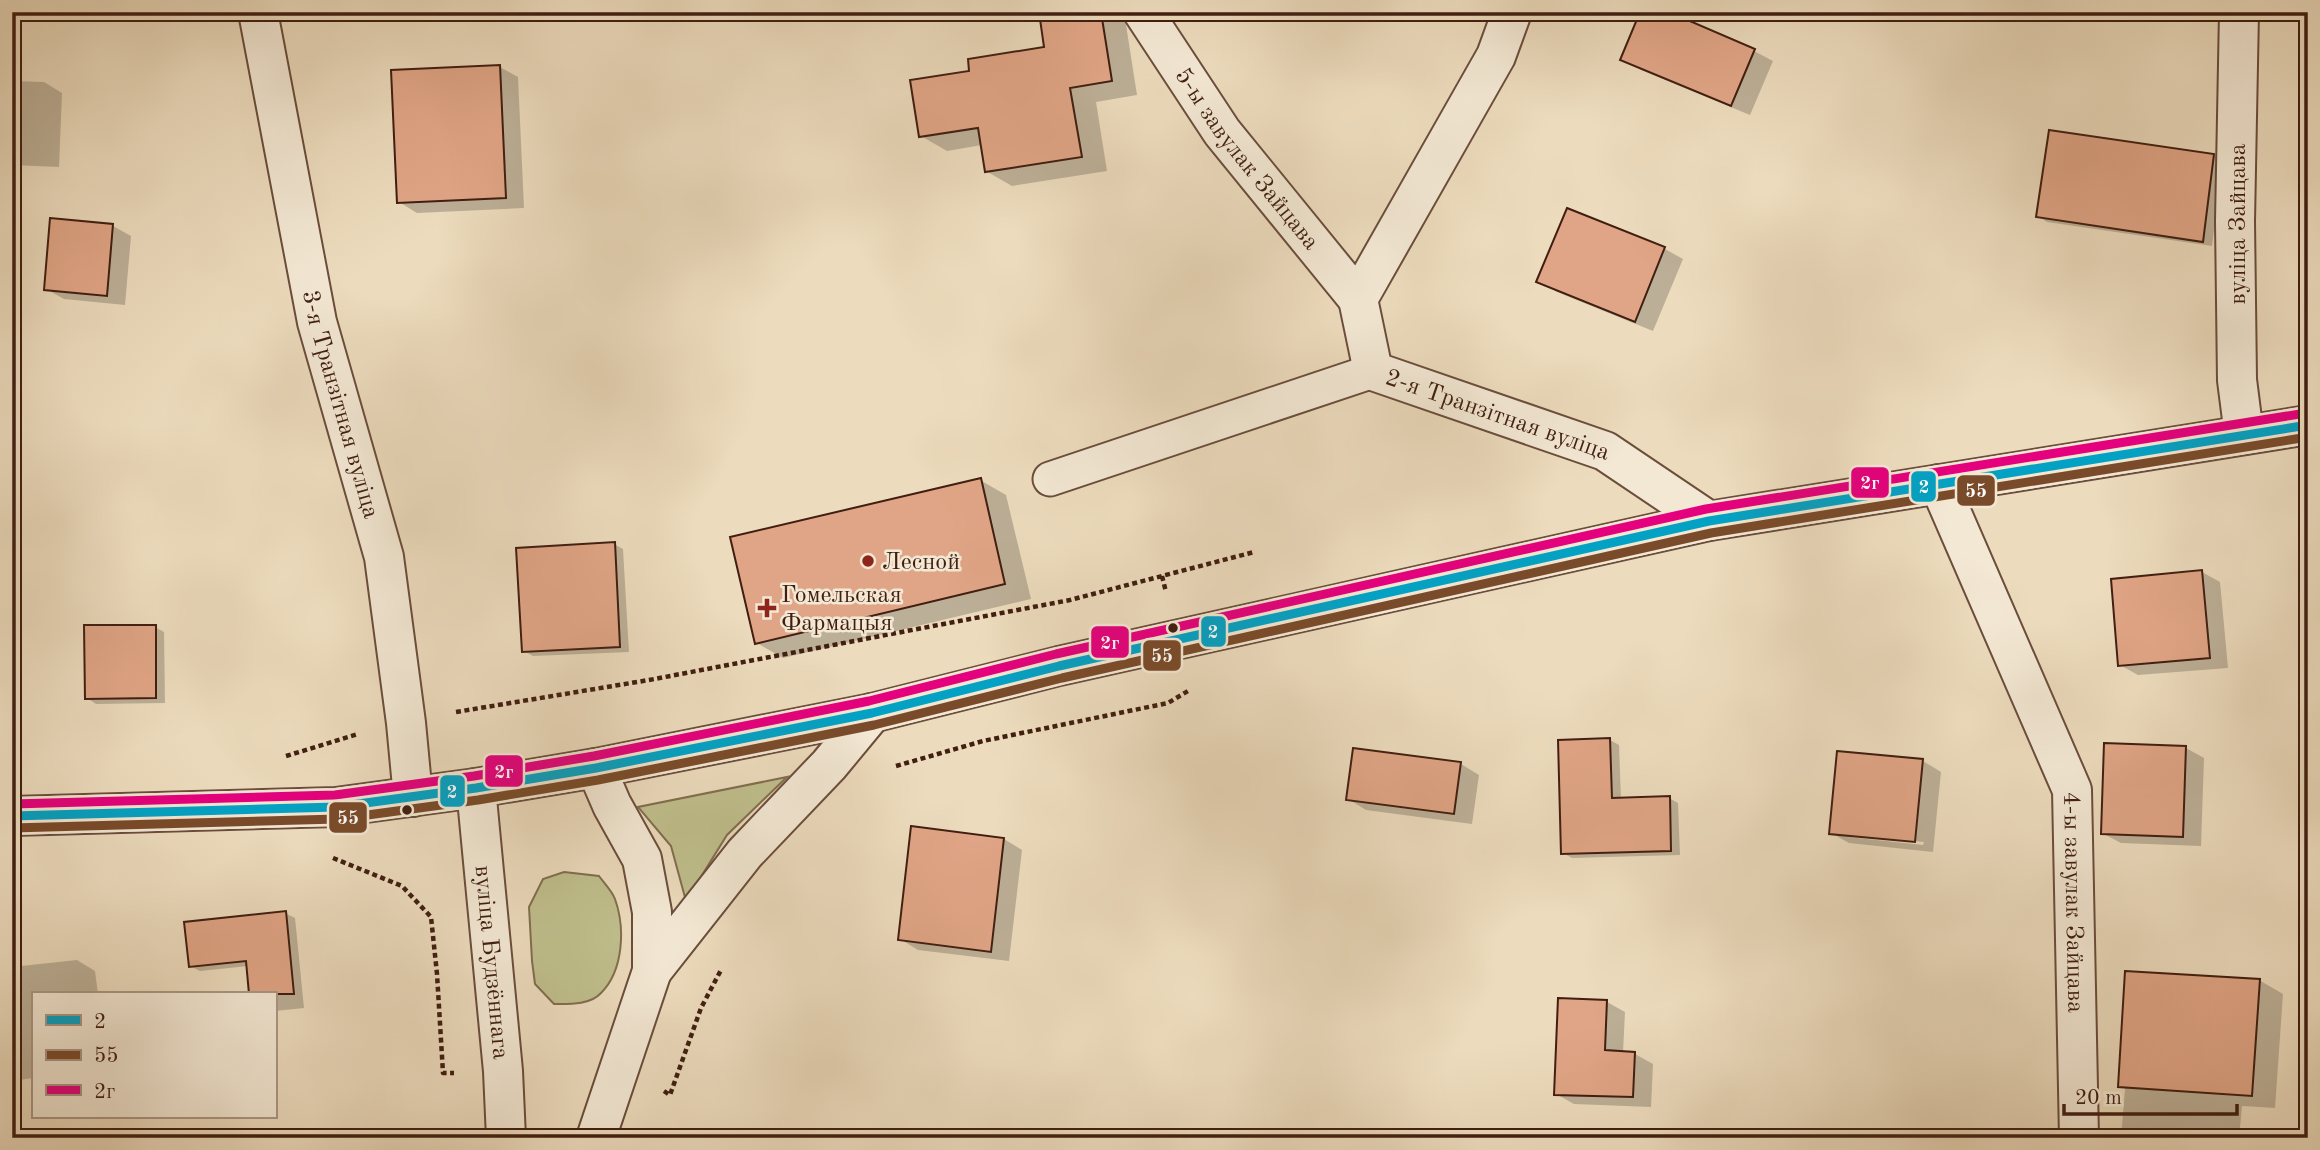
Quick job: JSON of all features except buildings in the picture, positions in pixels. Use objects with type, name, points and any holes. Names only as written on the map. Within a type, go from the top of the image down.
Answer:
[{"type":"street","name":"3-я Транзітная вуліца","points":[[258,12],[317,322],[384,557],[413,797]]},
{"type":"street","name":"5-ы завулак Зайцава","points":[[1143,12],[1222,132],[1359,299]]},
{"type":"street","points":[[1359,299],[1496,56],[1512,12]]},
{"type":"street","name":"вуліца Зайцава","points":[[2239,12],[2235,221],[2237,380],[2244,435]]},
{"type":"street","name":"2-я Транзітная вуліца","points":[[1359,299],[1373,371],[1605,451],[1709,521]]},
{"type":"street","points":[[12,816],[336,807],[596,768],[872,713],[1073,663],[1709,521],[2308,425]]},
{"type":"street","name":"4-ы завулак Зайцава","points":[[1939,484],[2072,790],[2079,1138]]},
{"type":"street","points":[[652,971],[745,853],[829,765],[872,713]]},
{"type":"street","points":[[596,768],[612,805],[642,859],[652,912],[652,971],[596,1138]]},
{"type":"street","name":"вуліца Будзённага","points":[[476,788],[503,1071],[506,1138]]},
{"type":"lane","points":[[1050,479],[1373,371]]},
{"type":"path","points":[[330,741],[471,708],[662,678],[1070,600],[1254,552]]},
{"type":"path","points":[[887,768],[983,741],[1168,703]]},
{"type":"path","points":[[340,862],[402,886],[431,917],[443,1073]]},
{"type":"path","points":[[670,1095],[701,1008],[726,959]]},
{"type":"shaded area","points":[[787,777],[727,835],[686,901],[671,846],[638,807]]},
{"type":"shaded area","points":[[564,872],[599,876],[615,899],[621,935],[614,973],[601,993],[591,1000],[579,1003],[554,1004],[535,984],[529,907],[543,879]]},
{"type":"transit line","name":"2г","points":[[12,804],[335,795],[594,756],[869,701],[1056,654],[1706,509],[2306,413]]},
{"type":"transit line","name":"2","points":[[12,816],[336,807],[596,768],[872,713],[1059,666],[1709,521],[2308,425]]},
{"type":"transit line","name":"55","points":[[12,828],[338,819],[598,780],[874,725],[1062,678],[1711,533],[2308,437]]},
{"type":"place","name":"Лесной","points":[[868,561]]},
{"type":"place","name":"Гомельская Фармацыя","points":[[767,608]]}]
